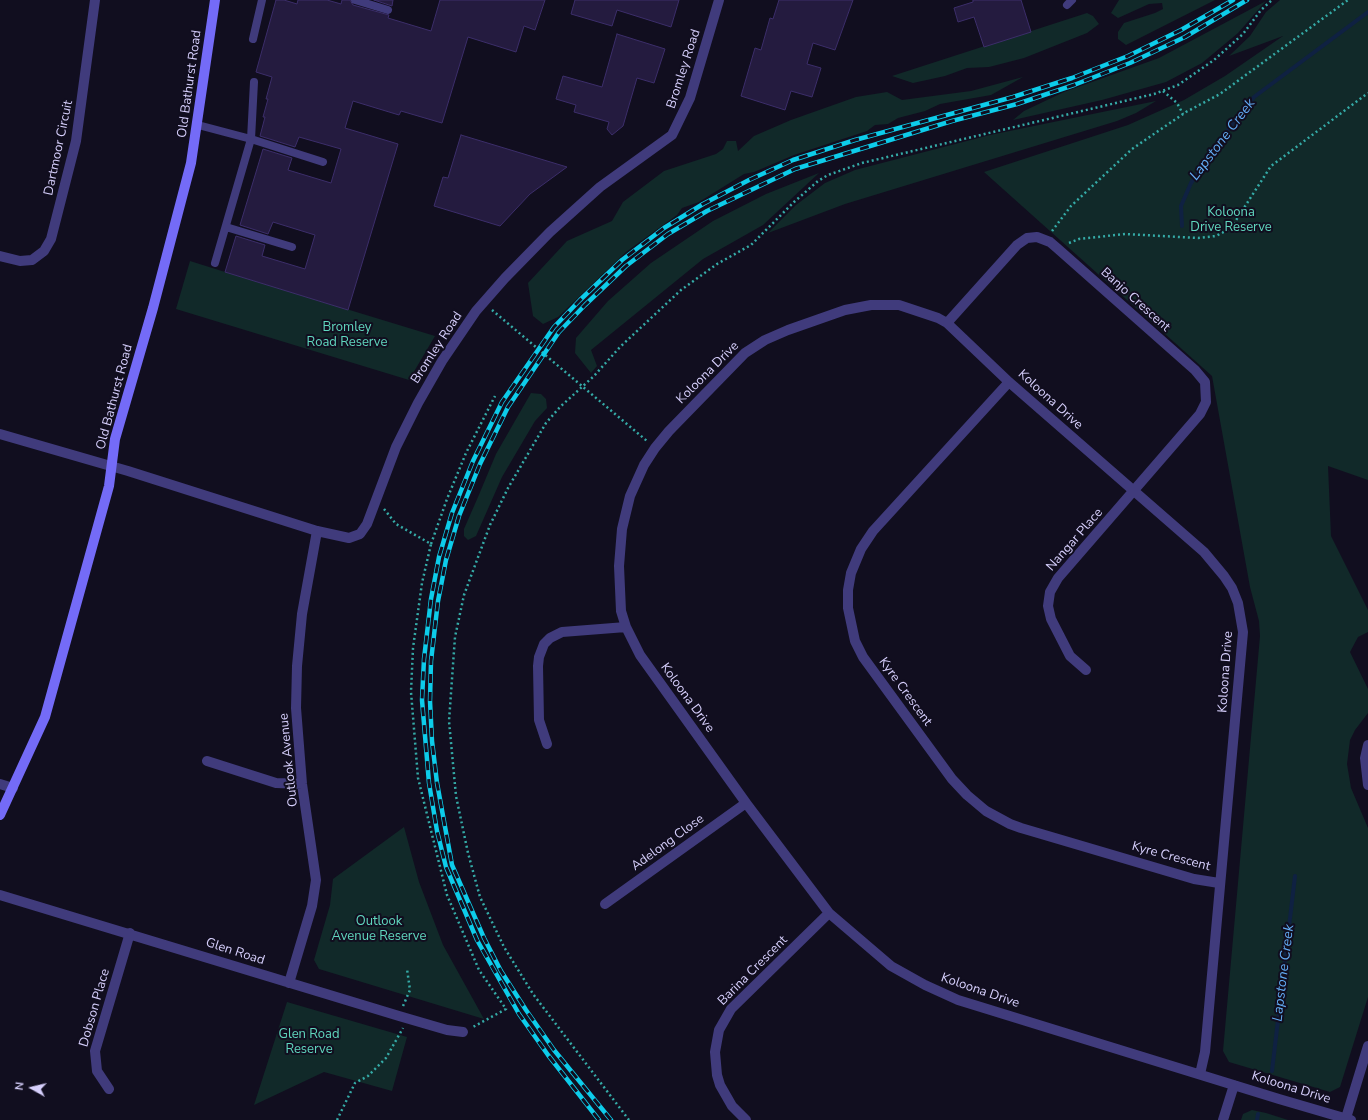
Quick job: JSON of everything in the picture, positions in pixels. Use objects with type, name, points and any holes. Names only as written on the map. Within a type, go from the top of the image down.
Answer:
[{"type":"main road","name":"Old Bathurst Road","points":[[0,815],[49,705],[109,486],[115,439],[153,308],[187,180],[198,125],[215,0]]},
{"type":"street","name":"Dartmoor Circuit","points":[[0,256],[20,261],[32,260],[44,251],[51,239],[76,141],[95,0]]},
{"type":"street","name":"Bromley Road","points":[[0,434],[111,466],[317,531],[349,538],[360,534],[365,528],[396,447],[429,380],[454,341],[505,278],[540,242],[600,187],[672,135],[690,98],[719,0]]},
{"type":"street","points":[[947,323],[1023,241],[1031,237],[1046,240]]},
{"type":"street","name":"Banjo Crescent","points":[[1046,240],[1057,248],[1195,370],[1205,382],[1206,402],[1200,414],[1134,492]]},
{"type":"street","name":"Koloona Drive","points":[[1200,1074],[1205,1052],[1219,883],[1244,632],[1232,588],[1214,563],[1009,382],[947,323],[926,313],[899,306],[871,305],[845,310],[775,335],[745,353],[655,448],[638,476],[623,518],[619,566],[622,611],[626,628],[640,655],[746,802],[829,913],[891,966],[958,1000],[1234,1085],[1348,1119]]},
{"type":"street","name":"Kyre Crescent","points":[[1009,382],[873,531],[861,549],[851,573],[848,590],[848,608],[855,641],[863,657],[952,778],[967,795],[986,811],[1016,826],[1194,879],[1219,883]]},
{"type":"street","name":"Nangar Place","points":[[1086,670],[1070,656],[1051,619],[1048,606],[1050,592],[1058,578],[1134,492]]},
{"type":"street","name":"Outlook Avenue","points":[[289,983],[312,906],[316,880],[302,784],[297,729],[297,666],[306,587],[317,531]]},
{"type":"street","points":[[547,744],[539,720],[538,666],[539,657],[544,644],[550,638],[562,632],[626,628]]},
{"type":"street","points":[[1368,745],[1365,758],[1368,785]]},
{"type":"street","points":[[207,761],[276,783],[302,784]]},
{"type":"street","points":[[0,784],[13,788]]},
{"type":"street","name":"Adelong Close","points":[[605,904],[746,802]]},
{"type":"street","name":"Glen Road","points":[[0,894],[289,983],[447,1030],[463,1032]]},
{"type":"street","name":"Barina Crescent","points":[[746,1120],[732,1106],[718,1080],[715,1052],[719,1030],[731,1009],[829,913]]},
{"type":"street","name":"Dobson Place","points":[[108,1088],[97,1071],[95,1051],[130,933]]},
{"type":"street","points":[[1348,1119],[1368,1046]]},
{"type":"street","points":[[1223,1120],[1234,1085]]},
{"type":"lane","points":[[253,39],[262,0]]},
{"type":"lane","points":[[355,0],[388,10]]},
{"type":"lane","points":[[215,263],[251,139],[254,82]]},
{"type":"lane","points":[[198,125],[251,139],[323,162]]},
{"type":"lane","points":[[226,228],[292,248]]},
{"type":"path","points":[[629,1120],[533,994],[504,947],[480,897],[468,853],[456,796],[450,721],[456,637],[464,595],[490,524],[508,488],[546,422],[620,347],[681,290],[717,264],[751,245],[794,202],[818,181],[828,175],[862,163],[1163,91],[1178,85],[1214,60],[1243,34],[1261,10],[1272,0]]},
{"type":"path","points":[[1046,240],[1071,206],[1132,150],[1183,114],[1220,94],[1348,0]]},
{"type":"path","points":[[1163,91],[1177,103],[1183,114]]},
{"type":"path","points":[[1057,248],[1079,239],[1125,234],[1198,238],[1216,236],[1231,228],[1271,166],[1368,93]]},
{"type":"path","points":[[484,303],[655,448]]},
{"type":"path","points":[[463,1032],[506,1009],[479,970],[448,894],[418,778],[411,692],[413,648],[422,583],[431,544],[447,499],[466,453],[495,396]]},
{"type":"path","points":[[376,499],[396,524],[431,544]]},
{"type":"path","points":[[337,1120],[355,1083],[368,1076],[386,1058],[404,1017],[410,990],[407,969]]},
{"type":"green space","points":[[1119,0],[1215,0],[1126,45],[1118,39],[1118,32],[1124,23],[1163,9],[1162,3],[1149,4],[1118,18],[1111,13]]},
{"type":"green space","name":"Koloona Drive Reserve","points":[[1280,0],[1368,0],[1368,480],[1328,466],[1331,536],[1368,610],[1368,632],[1358,637],[1350,652],[1368,689],[1368,713],[1355,730],[1350,740],[1347,764],[1351,788],[1368,828],[1368,997],[1340,1087],[1330,1092],[1229,1062],[1223,1051],[1260,636],[1259,621],[1250,587],[1212,376],[984,172],[1128,125],[1184,100],[1225,76],[1283,36],[1229,56],[1250,36],[1266,12]]},
{"type":"green space","points":[[1266,1],[1238,33],[1202,63],[1166,82],[1102,100],[1013,120],[1024,111],[1064,92],[1159,58]]},
{"type":"green space","points":[[1087,13],[1093,16],[1099,24],[1087,33],[1024,58],[989,67],[967,68],[945,76],[913,83],[892,76]]},
{"type":"green space","points":[[1023,77],[991,95],[940,104],[925,111],[898,118],[888,124],[875,125],[867,131],[794,155],[754,172],[744,174],[699,202],[682,208],[677,215],[626,252],[558,317],[543,324],[533,316],[528,283],[567,241],[612,221],[623,202],[664,171],[716,154],[723,149],[727,141],[736,141],[738,151],[754,136],[791,120],[856,97],[887,92],[902,100],[971,91]]},
{"type":"green space","points":[[1156,101],[1136,113],[1117,121],[845,204],[768,233],[796,205],[825,183],[855,170],[990,135]]},
{"type":"green space","points":[[819,173],[763,225],[703,259],[591,350],[597,366],[591,373],[575,353],[576,338],[608,301],[651,263],[713,221],[766,194]]},
{"type":"green space","name":"Bromley Road Reserve","points":[[190,261],[435,336],[409,380],[176,309]]},
{"type":"green space","points":[[531,393],[541,394],[546,399],[547,408],[535,421],[502,477],[476,536],[468,540],[464,536],[464,529],[496,454]]},
{"type":"green space","name":"Outlook Avenue Reserve","points":[[404,827],[419,882],[443,945],[484,1019],[319,969],[314,960],[330,905],[333,879]]},
{"type":"green space","name":"Glen Road Reserve","points":[[287,1002],[407,1037],[392,1091],[324,1072],[254,1105]]},
{"type":"green space","points":[[1252,1110],[1288,1120],[1241,1120],[1243,1114]]},
{"type":"building","points":[[276,0],[284,0],[297,4],[298,0],[327,0],[341,4],[342,0],[350,0],[353,5],[389,15],[388,18],[431,31],[440,0],[545,0],[535,30],[524,26],[516,52],[468,37],[442,123],[401,111],[399,115],[353,101],[345,128],[398,144],[348,310],[225,272],[236,236],[265,245],[262,256],[305,269],[315,235],[273,222],[268,234],[240,225],[263,149],[292,158],[288,170],[331,183],[341,149],[299,137],[295,147],[260,136],[268,99],[266,99],[272,77],[256,72]]},
{"type":"building","points":[[374,0],[393,0],[392,6]]},
{"type":"building","points":[[575,0],[679,0],[671,27],[617,10],[612,26],[571,14]]},
{"type":"building","points":[[779,0],[853,0],[835,50],[813,43],[807,64],[821,68],[812,97],[791,91],[785,110],[741,96],[755,48],[761,50],[770,18],[773,19]]},
{"type":"building","points":[[973,0],[1021,0],[1031,32],[984,47],[974,17],[958,22],[954,8],[973,2]]},
{"type":"building","points":[[617,34],[665,49],[654,83],[637,78],[623,126],[612,135],[607,129],[609,122],[574,112],[576,105],[556,99],[563,76],[602,87]]},
{"type":"building","points":[[461,135],[567,167],[530,194],[500,226],[434,206],[443,177],[448,178]]},
{"type":"waterway","name":"Lapstone Creek","points":[[1182,226],[1181,206],[1191,183],[1224,135],[1254,97],[1368,12]]},
{"type":"waterway","name":"Lapstone Creek","points":[[1272,1071],[1295,876]]},
{"type":"waterway","name":"Lapstone Creek","points":[[1257,1120],[1258,1114]]},
{"type":"railway","points":[[599,1120],[548,1055],[519,1014],[477,940],[446,867],[437,831],[429,783],[422,700],[424,659],[431,599],[439,557],[452,513],[473,461],[502,402],[554,327],[580,300],[622,260],[664,228],[703,204],[749,180],[793,160],[855,140],[1013,97],[1072,78],[1128,56],[1181,30],[1233,0]]},
{"type":"railway","points":[[611,1120],[554,1050],[501,971],[484,938],[452,865],[437,783],[432,741],[430,701],[431,661],[438,601],[446,560],[459,516],[480,464],[508,407],[559,332],[585,305],[626,266],[668,234],[707,211],[795,169],[952,121],[1017,104],[1074,85],[1130,63],[1185,37],[1247,0]]}]
